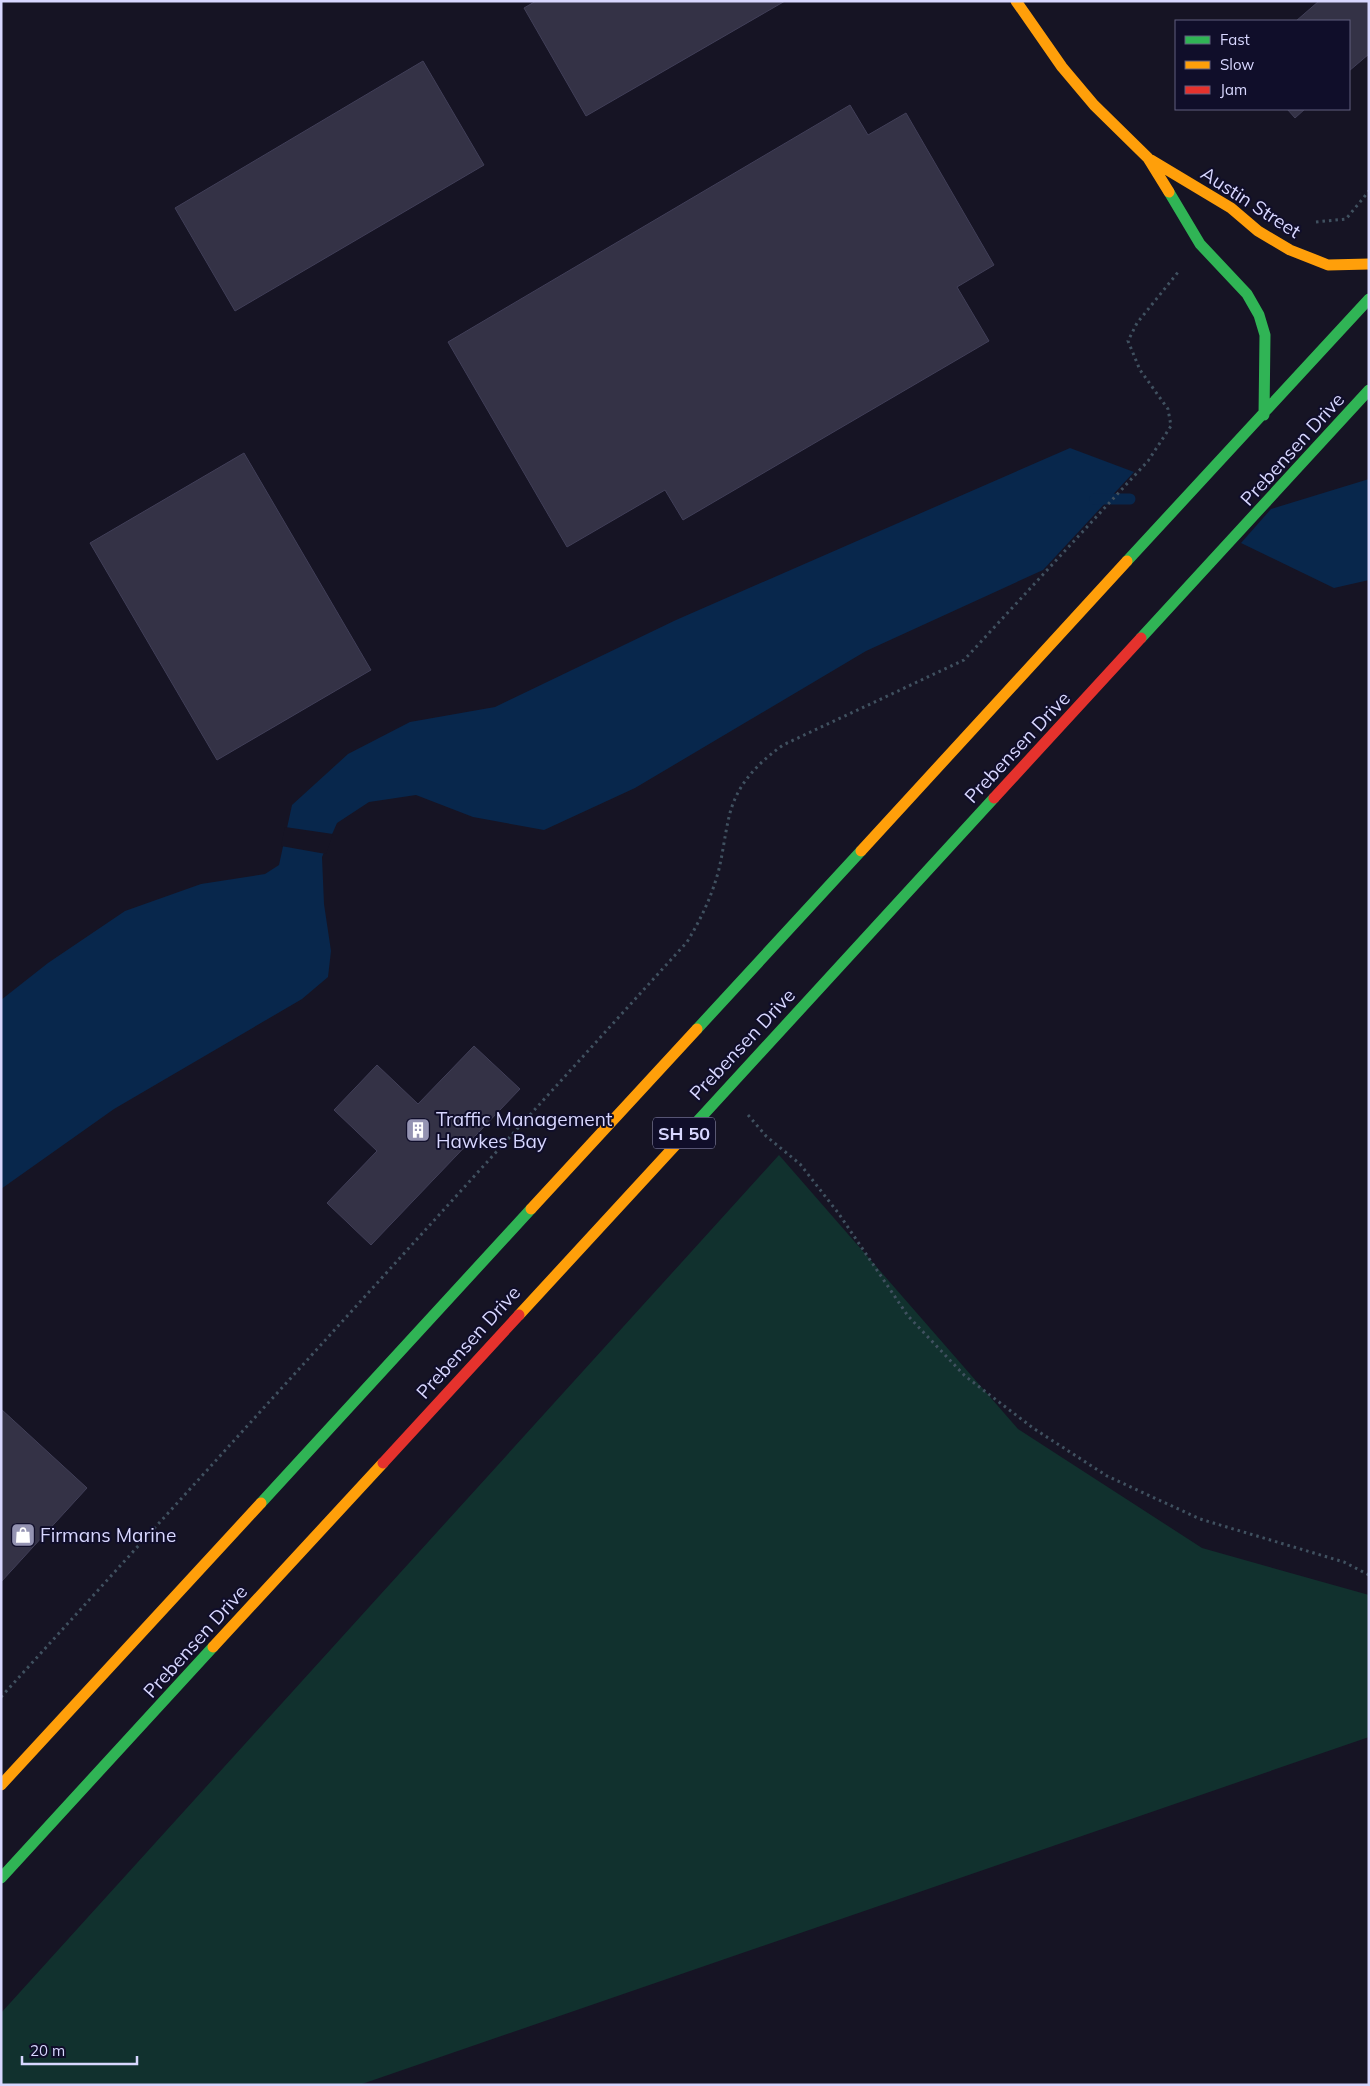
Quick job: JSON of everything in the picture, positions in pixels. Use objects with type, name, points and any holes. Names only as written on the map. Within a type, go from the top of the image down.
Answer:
[{"type":"main road","name":"Austin Street","points":[[1016,1],[1062,67],[1094,105],[1148,158],[1231,208],[1258,231],[1290,250],[1328,266],[1369,264]]},
{"type":"main road","name":"Austin Street","points":[[1148,158],[1200,244],[1247,294],[1259,315],[1265,335],[1264,414]]},
{"type":"main road","name":"SH 50","points":[[1,1785],[1369,299]]},
{"type":"main road","name":"Prebensen Drive","points":[[1,1878],[726,1087],[1369,390]]},
{"type":"main road","points":[[1,1773],[16,1770]]},
{"type":"path","points":[[1,1697],[687,942],[707,908],[719,869],[729,814],[744,782],[760,762],[783,745],[964,660],[1148,461]]},
{"type":"path","points":[[726,1087],[766,1136],[800,1164],[840,1214],[908,1316],[965,1376],[1033,1428],[1108,1476],[1200,1519],[1344,1562],[1369,1575]]},
{"type":"green space","points":[[779,1155],[1018,1429],[1202,1548],[1369,1595],[1369,1737],[359,2085],[1,2085],[1,2013]]},
{"type":"water","points":[[1070,448],[1134,472],[1043,570],[866,651],[635,788],[544,830],[473,817],[416,795],[369,802],[337,823],[322,857],[324,904],[331,951],[328,977],[302,999],[114,1109],[1,1189],[1,1000],[48,963],[125,911],[201,884],[265,874],[279,865],[292,805],[348,754],[410,722],[495,707],[676,620]]},
{"type":"water","points":[[1369,479],[1369,580],[1334,588],[1241,543],[1271,509]]},
{"type":"pier","points":[[285,827],[333,834],[326,854],[281,846]]},
{"type":"building","points":[[536,1],[785,1],[586,116],[524,8]]},
{"type":"building","points":[[1319,1],[1369,1],[1369,54],[1350,70],[1350,20],[1297,20]]},
{"type":"building","points":[[423,61],[484,165],[235,311],[175,208]]},
{"type":"building","points":[[850,105],[868,135],[906,113],[994,265],[957,287],[989,341],[683,520],[665,490],[567,547],[448,342]]},
{"type":"building","points":[[1288,110],[1304,110],[1295,118]]},
{"type":"building","points":[[244,453],[371,670],[217,760],[90,543]]},
{"type":"building","name":"Traffic Management Hawkes Bay","points":[[474,1046],[520,1089],[371,1245],[327,1203],[377,1151],[334,1110],[377,1065],[418,1104]]},
{"type":"building","name":"Firmans Marine","points":[[1,1409],[87,1488],[1,1582]]},
{"type":"waterway","points":[[1095,499],[1130,499]]},
{"type":"traffic: fast","points":[[1169,192],[1200,244],[1247,294],[1259,315],[1265,335],[1264,415]]},
{"type":"traffic: fast","points":[[1127,561],[1369,299]]},
{"type":"traffic: fast","points":[[1141,638],[1369,390]]},
{"type":"traffic: fast","points":[[683,1137],[994,798]]},
{"type":"traffic: fast","points":[[697,1029],[861,851]]},
{"type":"traffic: fast","points":[[261,1503],[531,1209]]},
{"type":"traffic: fast","points":[[1,1878],[213,1647]]},
{"type":"traffic: slow","points":[[1016,1],[1062,67],[1094,105],[1148,158],[1169,192]]},
{"type":"traffic: slow","points":[[1151,160],[1231,208],[1258,231],[1290,250],[1328,265],[1369,264]]},
{"type":"traffic: slow","points":[[861,851],[1127,561]]},
{"type":"traffic: slow","points":[[531,1209],[697,1029]]},
{"type":"traffic: slow","points":[[519,1315],[683,1137]]},
{"type":"traffic: slow","points":[[213,1647],[383,1463]]},
{"type":"traffic: slow","points":[[1,1785],[261,1503]]},
{"type":"traffic: jam","points":[[994,798],[1141,638]]},
{"type":"traffic: jam","points":[[383,1463],[519,1315]]},
{"type":"place","name":"Traffic Management Hawkes Bay","points":[[418,1130]]},
{"type":"place","name":"Firmans Marine","points":[[23,1535]]}]
